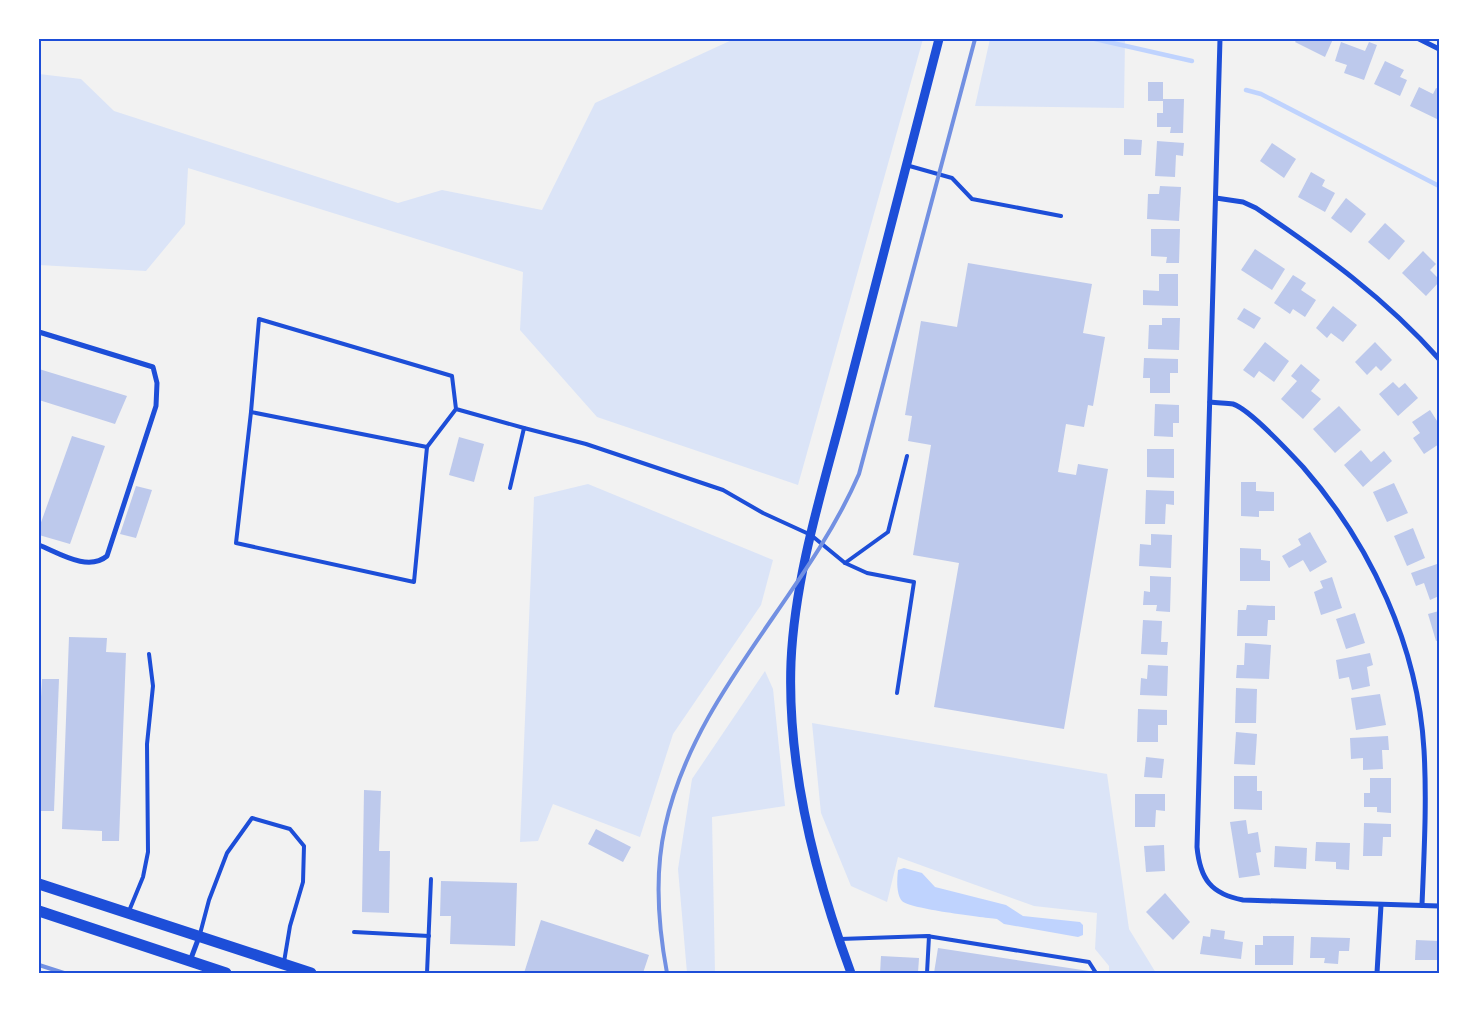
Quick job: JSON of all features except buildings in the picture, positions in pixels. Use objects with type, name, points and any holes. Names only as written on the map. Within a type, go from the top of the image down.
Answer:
[{"type":"main road","points":[[39,884],[311,973]]},
{"type":"main road","points":[[39,911],[226,973]]},
{"type":"street","points":[[852,973],[840,939],[809,828],[800,783],[792,704],[794,630],[810,535],[939,39]]},
{"type":"street","points":[[1220,39],[1197,847],[1199,864],[1204,877],[1212,887],[1230,898],[1243,900],[1439,906]]},
{"type":"street","points":[[1419,39],[1439,49]]},
{"type":"street","points":[[1216,198],[1243,202],[1256,208],[1328,256],[1387,305],[1439,359]]},
{"type":"street","points":[[39,332],[153,367],[157,383],[156,406],[107,556],[99,563],[84,563],[39,545]]},
{"type":"street","points":[[1210,402],[1234,405],[1256,421],[1291,454],[1318,484],[1344,521],[1364,554],[1385,595],[1400,634],[1412,675],[1424,748],[1426,791],[1422,905]]},
{"type":"street","points":[[1377,973],[1381,905]]},
{"type":"street","points":[[190,962],[199,937]]},
{"type":"lane","points":[[906,166],[952,178],[972,199],[1061,216]]},
{"type":"lane","points":[[259,319],[452,376],[456,409],[427,447],[414,582],[236,543],[251,412],[259,319]]},
{"type":"lane","points":[[456,409],[586,444],[723,490],[763,513],[810,535],[845,564],[867,573],[914,582],[897,692]]},
{"type":"lane","points":[[251,412],[427,447]]},
{"type":"lane","points":[[510,488],[524,428]]},
{"type":"lane","points":[[845,564],[888,532],[907,456]]},
{"type":"lane","points":[[128,913],[143,877],[148,852],[148,744],[153,686],[148,654]]},
{"type":"lane","points":[[199,937],[209,900],[227,853],[252,818],[290,829],[304,846],[303,882],[290,926],[284,964]]},
{"type":"lane","points":[[427,973],[431,879]]},
{"type":"lane","points":[[354,932],[429,936]]},
{"type":"lane","points":[[840,939],[880,936],[929,936],[1088,962],[1096,973]]},
{"type":"lane","points":[[927,973],[929,936]]},
{"type":"shaded area","points":[[734,39],[923,39],[798,485],[597,417],[520,330],[523,272],[188,168],[185,224],[146,271],[39,265],[39,74],[81,79],[114,111],[398,203],[442,190],[542,210],[595,103]]},
{"type":"shaded area","points":[[990,39],[1125,39],[1124,108],[975,106]]},
{"type":"shaded area","points":[[588,484],[773,560],[761,605],[673,734],[640,837],[553,804],[538,841],[520,842],[534,497]]},
{"type":"shaded area","points":[[765,671],[773,689],[785,806],[712,817],[715,973],[687,973],[678,869],[692,779]]},
{"type":"shaded area","points":[[812,723],[1107,774],[1129,929],[1156,973],[1109,973],[1109,966],[1095,949],[1097,913],[1034,906],[898,857],[887,902],[851,886],[821,813]]},
{"type":"water","points":[[904,868],[922,873],[935,887],[1006,905],[1023,916],[1080,922],[1083,925],[1083,935],[1078,937],[1004,924],[997,919],[946,912],[908,904],[900,898],[897,886],[898,870]]},
{"type":"waterway","points":[[1095,39],[1192,61]]},
{"type":"waterway","points":[[1246,90],[1261,94],[1439,186]]},
{"type":"railway","points":[[667,973],[661,937],[658,900],[659,864],[665,827],[679,778],[700,733],[725,689],[837,519],[859,474],[975,39]]},
{"type":"railway","points":[[39,965],[64,973]]}]
